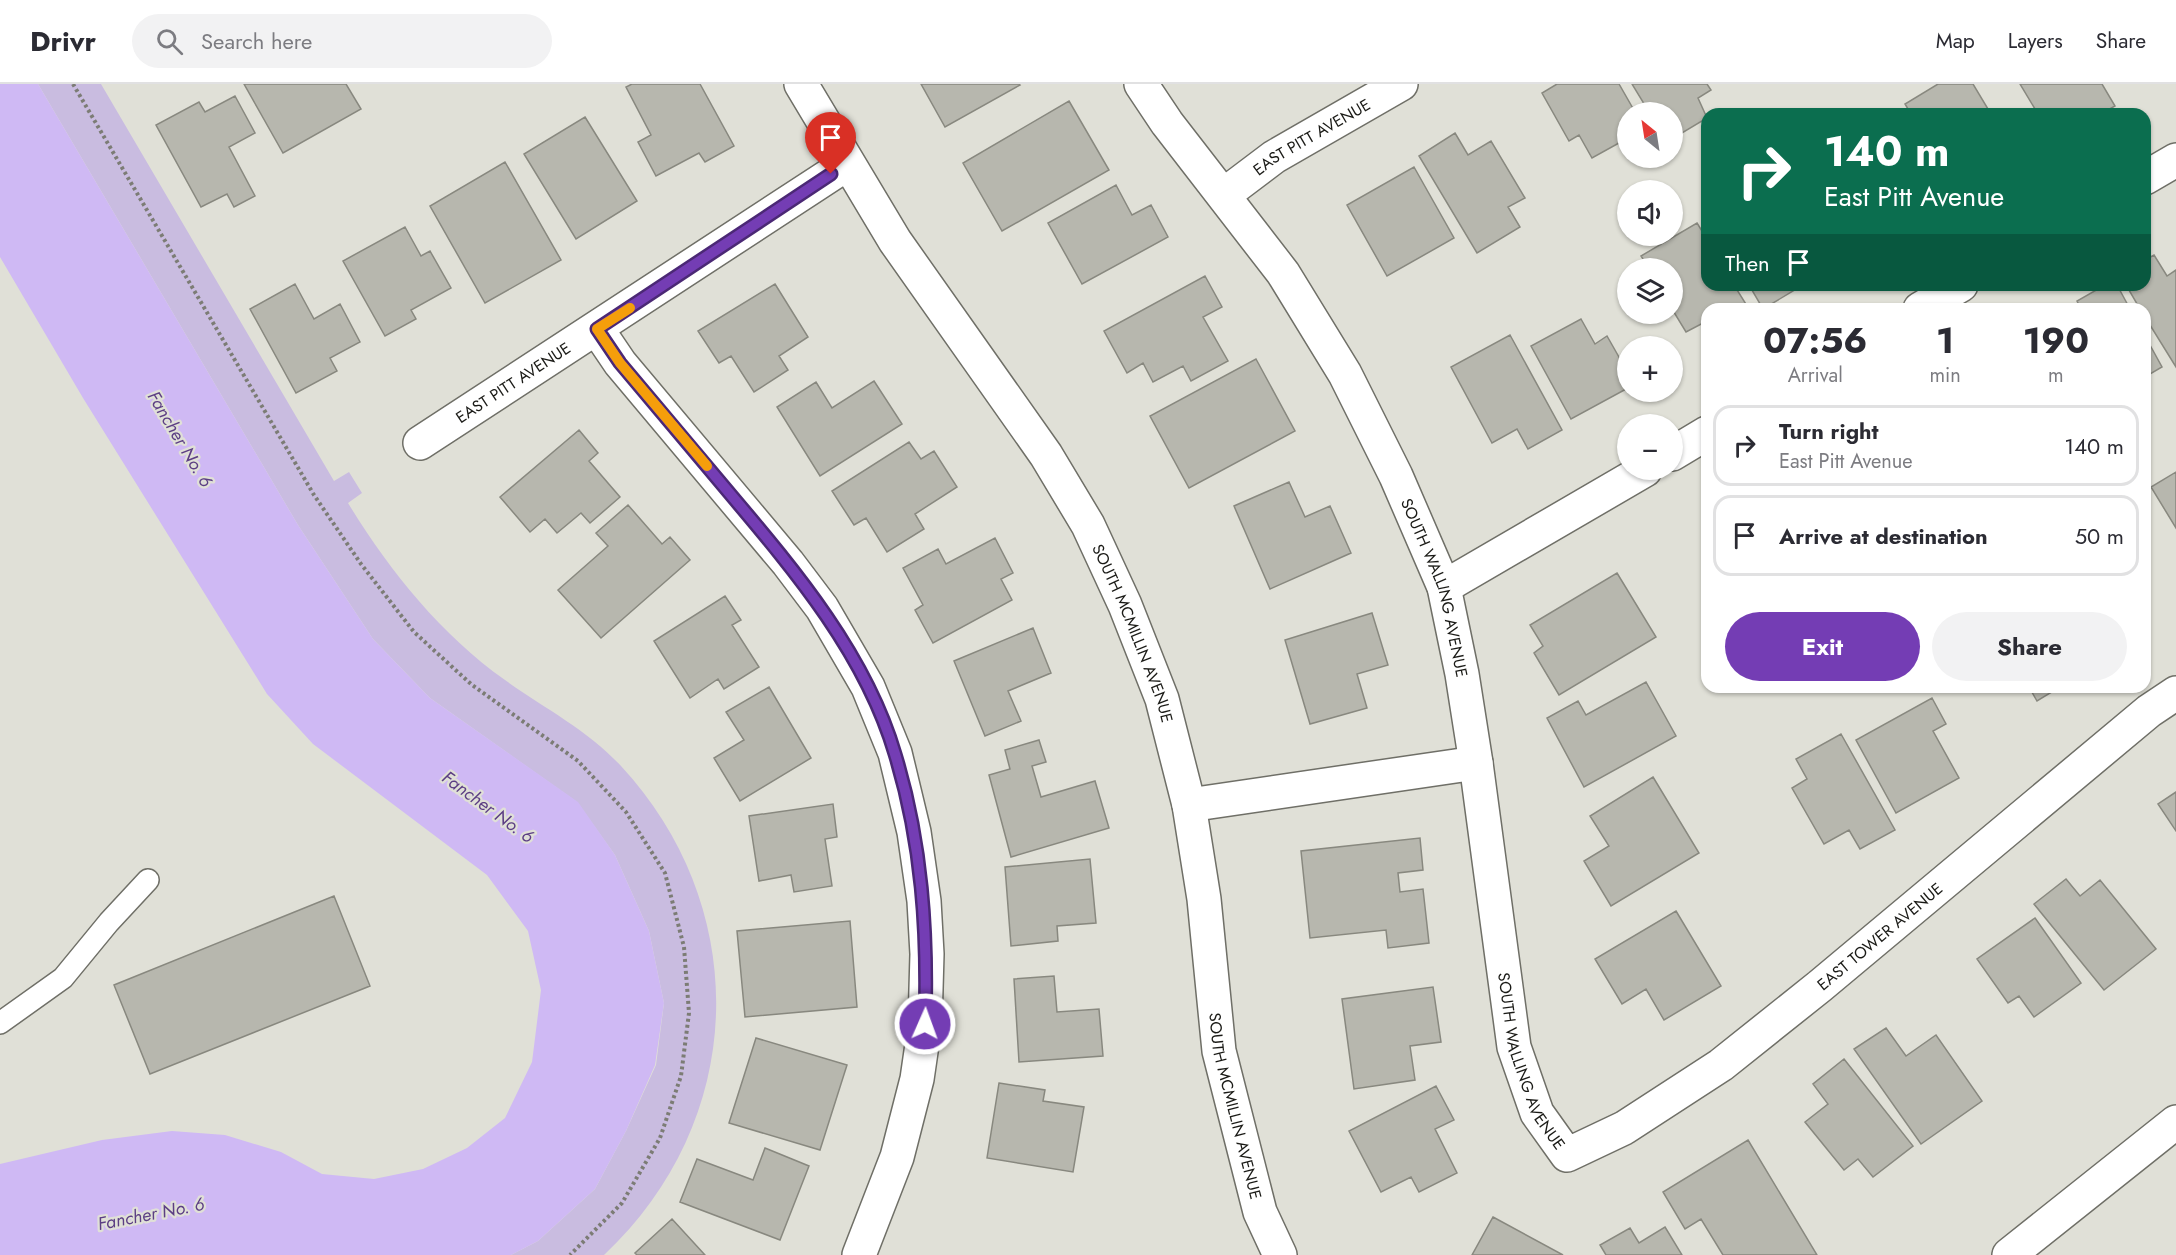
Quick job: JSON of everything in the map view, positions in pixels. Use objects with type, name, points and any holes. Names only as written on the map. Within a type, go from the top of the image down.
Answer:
[{"type":"street","name":"SOUTH MCMILLIN AVENUE","points":[[801,84],[895,241],[1046,455],[1088,525],[1125,605],[1162,699],[1190,805],[1204,899],[1219,1051],[1260,1212],[1280,1255]]},
{"type":"street","name":"SOUTH WALLING AVENUE","points":[[1141,84],[1167,123],[1225,194],[1283,273],[1345,374],[1396,476],[1444,587],[1462,674],[1476,763],[1514,1047],[1538,1113],[1567,1155]]},
{"type":"street","name":"EAST PITT AVENUE","points":[[1225,194],[1274,157],[1401,84]]},
{"type":"street","points":[[2151,175],[2176,160]]},
{"type":"street","name":"EAST PITT AVENUE","points":[[420,443],[847,164]]},
{"type":"street","points":[[1930,303],[1951,291]]},
{"type":"street","points":[[597,329],[620,363],[788,563],[822,608],[868,687],[895,753],[914,832],[924,901],[927,954],[925,1024],[917,1079],[869,1252]]},
{"type":"street","points":[[1683,447],[1701,437]]},
{"type":"street","points":[[1444,587],[1628,480]]},
{"type":"street","name":"EAST TOWER AVENUE","points":[[1567,1155],[1624,1128],[1721,1065],[1820,986],[2150,711],[2176,693]]},
{"type":"street","points":[[1190,805],[1476,763]]},
{"type":"street","points":[[2021,1252],[2176,1122]]},
{"type":"lane","points":[[0,1023],[63,978],[109,922],[148,880]]},
{"type":"path","points":[[73,84],[314,495],[361,564],[414,632],[472,685],[578,761],[626,812],[665,873],[685,958],[689,1013],[681,1076],[660,1138],[622,1203],[570,1255]]},
{"type":"shaded area","points":[[38,84],[101,84],[334,481],[349,472],[362,493],[348,503],[381,552],[438,621],[481,662],[580,730],[621,766],[664,823],[695,884],[712,949],[716,1014],[707,1079],[686,1142],[651,1201],[604,1255],[511,1255],[538,1241],[595,1189],[626,1131],[656,1065],[664,1003],[649,931],[615,855],[577,802],[430,698],[373,639],[298,525]]},
{"type":"water","name":"Fancher No. 6","points":[[0,84],[38,84],[298,525],[373,639],[430,698],[578,802],[615,855],[649,931],[664,1003],[655,1065],[626,1131],[595,1189],[538,1241],[511,1255],[0,1255],[0,1164],[102,1140],[172,1131],[225,1135],[281,1152],[322,1174],[374,1179],[423,1169],[467,1148],[505,1118],[532,1062],[541,990],[528,931],[487,875],[313,744],[267,694],[83,398],[0,257]]},
{"type":"building","points":[[244,84],[346,84],[361,109],[283,153]]},
{"type":"building","points":[[632,84],[700,84],[734,146],[705,162],[699,153],[656,176],[638,142],[651,135],[626,87]]},
{"type":"building","points":[[921,84],[1019,84],[1020,85],[945,127]]},
{"type":"building","points":[[1557,84],[1619,84],[1629,102],[1617,102],[1617,144],[1592,158],[1579,135],[1569,141],[1542,93]]},
{"type":"building","points":[[1632,84],[1707,84],[1711,90],[1698,98],[1702,108],[1701,122],[1683,132],[1683,102],[1643,102]]},
{"type":"building","points":[[1938,84],[1973,84],[1987,108],[1907,108],[1905,104]]},
{"type":"building","points":[[2020,84],[2102,84],[2115,106],[2112,108],[2034,108]]},
{"type":"building","points":[[235,96],[255,133],[229,147],[255,196],[234,207],[227,194],[201,207],[156,125],[199,102],[205,112]]},
{"type":"building","points":[[1069,101],[1109,170],[1002,231],[963,163]]},
{"type":"building","points":[[585,117],[637,201],[576,239],[524,154]]},
{"type":"building","points":[[1455,133],[1468,155],[1491,141],[1525,198],[1508,207],[1520,227],[1477,253],[1419,156]]},
{"type":"building","points":[[505,162],[561,260],[485,303],[430,206]]},
{"type":"building","points":[[1414,167],[1454,238],[1387,276],[1347,205]]},
{"type":"building","points":[[1116,185],[1132,215],[1151,205],[1168,237],[1082,284],[1048,223]]},
{"type":"building","points":[[1697,223],[1701,229],[1701,291],[1738,291],[1745,303],[1701,303],[1701,324],[1686,332],[1681,324],[1683,324],[1683,258],[1642,258],[1641,256],[1658,246],[1683,246],[1683,231]]},
{"type":"building","points":[[405,227],[421,256],[430,251],[451,288],[411,310],[416,319],[385,336],[343,261]]},
{"type":"building","points":[[2154,255],[2167,276],[2176,270],[2176,367],[2151,327],[2151,303],[2136,303],[2130,291],[2151,291],[2151,257]]},
{"type":"building","points":[[1205,276],[1222,307],[1203,317],[1228,361],[1191,381],[1183,366],[1153,382],[1143,363],[1127,373],[1104,331]]},
{"type":"building","points":[[295,284],[314,319],[340,304],[360,342],[330,358],[337,371],[296,393],[250,309]]},
{"type":"building","points":[[775,284],[808,337],[779,356],[788,370],[754,392],[731,356],[719,363],[698,331]]},
{"type":"building","points":[[1752,291],[1793,291],[1773,303],[1760,303]]},
{"type":"building","points":[[2094,291],[2120,291],[2127,303],[2078,303],[2077,301]]},
{"type":"building","points":[[1581,319],[1595,344],[1607,336],[1617,354],[1617,394],[1571,419],[1531,346]]},
{"type":"building","points":[[1510,335],[1562,430],[1528,449],[1517,429],[1492,443],[1451,367]]},
{"type":"building","points":[[2151,347],[2162,367],[2151,373]]},
{"type":"building","points":[[1256,359],[1295,431],[1189,488],[1150,416]]},
{"type":"building","points":[[874,381],[902,424],[820,476],[777,407],[816,382],[832,408]]},
{"type":"building","points":[[579,430],[598,453],[589,461],[620,497],[590,523],[581,513],[557,533],[545,519],[530,532],[500,497]]},
{"type":"building","points":[[909,442],[921,459],[934,451],[957,487],[915,514],[924,529],[887,552],[866,518],[854,525],[832,491]]},
{"type":"building","points":[[2176,472],[2176,528],[2151,487]]},
{"type":"building","points":[[1289,482],[1305,517],[1330,506],[1351,553],[1270,589],[1234,506]]},
{"type":"building","points":[[628,505],[662,544],[670,537],[690,560],[601,638],[558,590],[608,546],[596,533]]},
{"type":"building","points":[[995,538],[1013,573],[1001,579],[1012,600],[933,643],[915,610],[923,605],[903,568],[938,549],[946,564]]},
{"type":"building","points":[[1617,573],[1656,637],[1559,695],[1534,653],[1543,646],[1530,625]]},
{"type":"building","points":[[725,596],[741,620],[732,625],[759,667],[724,689],[718,679],[690,698],[654,641]]},
{"type":"building","points":[[1372,613],[1388,665],[1357,674],[1367,708],[1310,724],[1285,640]]},
{"type":"building","points":[[1033,628],[1051,673],[1008,691],[1021,721],[985,736],[954,661]]},
{"type":"building","points":[[1646,682],[1676,736],[1584,787],[1547,718],[1578,701],[1586,715]]},
{"type":"building","points":[[769,687],[811,758],[740,801],[714,758],[744,740],[726,712]]},
{"type":"building","points":[[2032,693],[2050,693],[2037,701]]},
{"type":"building","points":[[1932,698],[1946,724],[1933,731],[1959,778],[1896,813],[1856,740]]},
{"type":"building","points":[[1841,734],[1895,830],[1860,849],[1849,830],[1824,844],[1792,788],[1807,779],[1796,759]]},
{"type":"building","points":[[1039,740],[1046,762],[1032,766],[1041,797],[1095,781],[1109,828],[1011,857],[989,775],[1010,769],[1005,750]]},
{"type":"building","points":[[1653,777],[1699,853],[1611,906],[1584,861],[1609,846],[1590,816]]},
{"type":"building","points":[[2176,792],[2176,831],[2158,804]]},
{"type":"building","points":[[833,804],[837,837],[825,839],[832,886],[794,892],[791,875],[759,881],[749,816]]},
{"type":"building","points":[[1420,838],[1423,870],[1398,873],[1400,892],[1423,889],[1429,943],[1388,948],[1386,930],[1310,938],[1301,851]]},
{"type":"building","points":[[1090,859],[1096,923],[1057,926],[1058,941],[1011,946],[1005,867]]},
{"type":"building","points":[[2066,879],[2080,896],[2100,880],[2156,949],[2104,990],[2034,904]]},
{"type":"building","points":[[334,896],[370,986],[150,1074],[114,985]]},
{"type":"building","points":[[1676,911],[1721,986],[1664,1020],[1646,989],[1622,1004],[1595,959]]},
{"type":"building","points":[[2035,918],[2081,983],[2034,1017],[2019,996],[2008,1003],[1977,959]]},
{"type":"building","points":[[850,921],[857,1007],[745,1017],[737,931]]},
{"type":"building","points":[[1054,976],[1057,1012],[1099,1009],[1103,1056],[1019,1062],[1014,979]]},
{"type":"building","points":[[1433,987],[1441,1042],[1410,1046],[1415,1080],[1354,1089],[1342,999]]},
{"type":"building","points":[[1886,1028],[1906,1056],[1936,1035],[1982,1101],[1921,1144],[1854,1049]]},
{"type":"building","points":[[756,1038],[847,1065],[820,1150],[729,1123]]},
{"type":"building","points":[[1844,1059],[1913,1146],[1873,1177],[1858,1159],[1844,1170],[1805,1122],[1828,1104],[1813,1084]]},
{"type":"building","points":[[999,1083],[1045,1090],[1043,1101],[1084,1107],[1073,1172],[987,1158]]},
{"type":"building","points":[[1436,1086],[1454,1120],[1435,1129],[1457,1173],[1419,1192],[1411,1177],[1381,1192],[1349,1131]]},
{"type":"building","points":[[1748,1140],[1817,1255],[1723,1255],[1701,1219],[1685,1229],[1663,1192]]},
{"type":"building","points":[[765,1148],[809,1166],[780,1240],[680,1202],[697,1159],[753,1180]]},
{"type":"building","points":[[1493,1217],[1563,1255],[1472,1255]]},
{"type":"building","points":[[672,1219],[705,1255],[637,1255],[635,1253]]},
{"type":"building","points":[[1665,1227],[1682,1255],[1606,1255],[1600,1245],[1630,1228],[1639,1243]]},
{"type":"slow traffic","points":[[630,308],[597,329],[620,363],[707,466]]},
{"type":"route","points":[[831,174],[597,329],[620,363],[788,563],[822,608],[868,687],[895,753],[914,832],[924,901],[927,954],[925,1024]]}]
